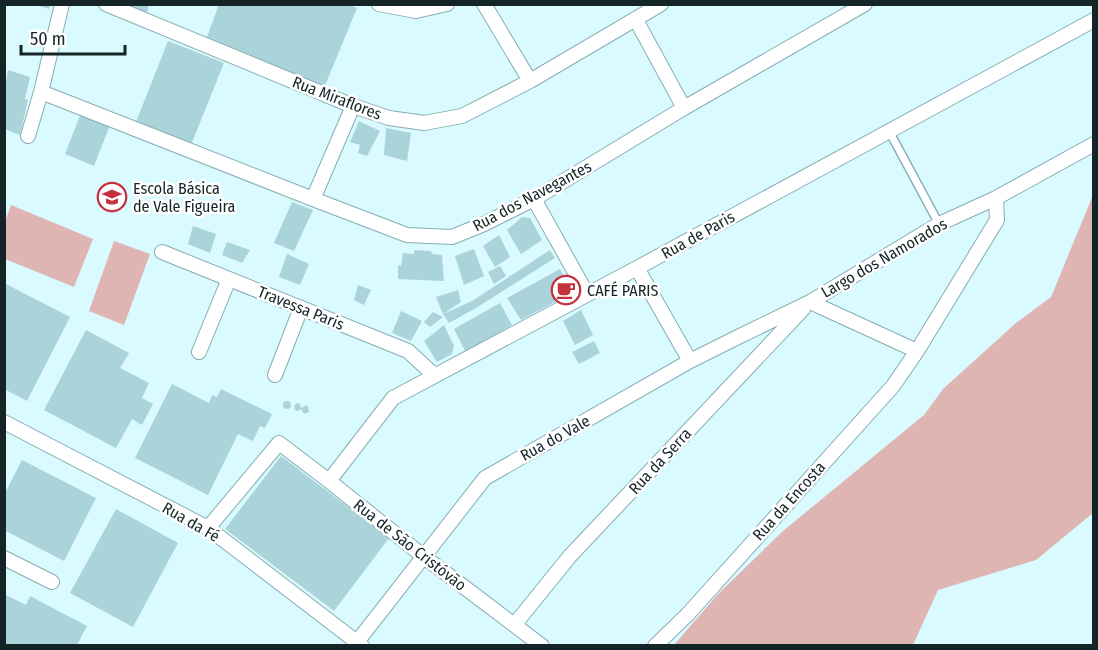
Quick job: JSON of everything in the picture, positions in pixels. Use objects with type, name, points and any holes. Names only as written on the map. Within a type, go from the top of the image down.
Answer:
[{"type":"street","points":[[28,136],[62,4]]},
{"type":"street","name":"Rua Miraflores","points":[[106,4],[353,106],[389,118],[424,123],[462,116],[530,81],[661,4]]},
{"type":"street","points":[[379,4],[416,11],[447,4]]},
{"type":"street","points":[[484,4],[530,81]]},
{"type":"street","name":"Rua dos Navegantes","points":[[41,92],[407,235],[452,237],[534,199],[684,108],[865,4]]},
{"type":"street","points":[[636,20],[684,108]]},
{"type":"street","name":"Rua de Paris","points":[[329,481],[393,398],[1094,20]]},
{"type":"street","points":[[313,200],[353,106]]},
{"type":"street","name":"Largo dos Namorados","points":[[810,302],[939,224],[996,198],[1094,144]]},
{"type":"street","points":[[917,351],[997,220],[996,198]]},
{"type":"street","points":[[534,199],[587,294]]},
{"type":"street","name":"Travessa Paris","points":[[162,252],[408,351],[434,375]]},
{"type":"street","points":[[637,268],[690,362]]},
{"type":"street","points":[[199,352],[229,279]]},
{"type":"street","name":"Largo dos Namorados","points":[[810,302],[917,351]]},
{"type":"street","name":"Rua do Vale","points":[[359,644],[423,556],[485,478],[738,336],[810,302]]},
{"type":"street","name":"Rua da Serra","points":[[515,624],[570,556],[810,302]]},
{"type":"street","points":[[275,375],[301,308]]},
{"type":"street","name":"Rua da Encosta","points":[[655,645],[688,614],[893,386],[917,351]]},
{"type":"street","name":"Rua da Fé","points":[[4,422],[208,528],[359,644]]},
{"type":"street","name":"Rua de São Cristóvão","points":[[208,528],[279,443],[423,556],[542,645]]},
{"type":"street","points":[[4,558],[52,582]]},
{"type":"lane","points":[[888,131],[939,224]]},
{"type":"shaded area","points":[[1093,195],[1093,513],[1036,560],[938,590],[913,645],[674,645],[718,594],[783,531],[924,415],[943,389],[1016,323],[1051,297]]},
{"type":"shaded area","points":[[11,205],[93,239],[74,287],[5,259],[5,222]]},
{"type":"shaded area","points":[[114,241],[150,254],[124,325],[89,311]]},
{"type":"building","points":[[34,4],[50,4],[49,9]]},
{"type":"building","points":[[126,4],[149,4],[147,13]]},
{"type":"building","points":[[219,4],[347,4],[357,8],[324,88],[207,37]]},
{"type":"building","points":[[168,41],[224,63],[191,145],[136,122]]},
{"type":"building","points":[[8,70],[30,77],[25,99],[28,100],[20,135],[5,129],[5,87]]},
{"type":"building","points":[[81,113],[110,125],[94,166],[65,154]]},
{"type":"building","points":[[359,121],[380,131],[367,156],[358,153],[360,145],[350,142]]},
{"type":"building","points":[[386,128],[411,133],[407,161],[384,155]]},
{"type":"building","points":[[292,202],[313,210],[294,251],[274,243]]},
{"type":"building","points":[[522,217],[530,218],[542,240],[521,254],[507,230]]},
{"type":"building","points":[[193,226],[216,234],[210,253],[188,244]]},
{"type":"building","points":[[499,235],[510,257],[495,267],[483,246]]},
{"type":"building","points":[[227,242],[250,250],[242,263],[222,255]]},
{"type":"building","points":[[474,249],[484,276],[464,285],[455,256]]},
{"type":"building","points":[[414,250],[431,251],[432,254],[442,255],[444,281],[398,279],[398,265],[401,266],[403,253],[414,254]]},
{"type":"building","points":[[550,250],[555,258],[476,308],[449,323],[443,314],[472,301]]},
{"type":"building","points":[[287,254],[309,264],[300,285],[279,277]]},
{"type":"building","points":[[500,266],[506,276],[494,284],[488,272]]},
{"type":"building","points":[[560,269],[573,292],[521,320],[507,298]]},
{"type":"building","points":[[4,283],[70,317],[27,401],[4,389]]},
{"type":"building","points":[[358,285],[371,290],[364,305],[354,300]]},
{"type":"building","points":[[458,290],[461,302],[443,314],[436,297]]},
{"type":"building","points":[[500,303],[512,325],[465,351],[454,329]]},
{"type":"building","points":[[581,310],[593,335],[575,345],[563,321]]},
{"type":"building","points":[[401,311],[422,321],[411,341],[392,333]]},
{"type":"building","points":[[433,312],[443,317],[430,327],[424,322]]},
{"type":"building","points":[[444,325],[454,346],[452,354],[437,362],[424,341]]},
{"type":"building","points":[[86,330],[129,353],[120,368],[149,383],[142,398],[153,404],[142,425],[132,419],[116,448],[44,410]]},
{"type":"building","points":[[594,341],[600,353],[579,364],[572,352]]},
{"type":"building","points":[[172,384],[209,403],[212,395],[217,397],[221,389],[272,414],[265,428],[260,426],[253,441],[238,434],[208,495],[135,458]]},
{"type":"building","points":[[287,401],[291,405],[287,409],[283,405]]},
{"type":"building","points":[[297,403],[301,408],[306,405],[309,412],[304,414],[301,409],[295,410],[294,406]]},
{"type":"building","points":[[281,456],[389,538],[334,611],[225,529]]},
{"type":"building","points":[[22,460],[96,498],[64,561],[4,530],[4,495]]},
{"type":"building","points":[[116,509],[178,543],[133,627],[70,593]]},
{"type":"building","points":[[4,594],[26,605],[30,596],[87,626],[77,645],[4,645]]},
{"type":"place","name":"Escola Básica de Vale Figueira","points":[[112,197]]},
{"type":"place","name":"CAFÉ PARIS","points":[[566,290]]}]
